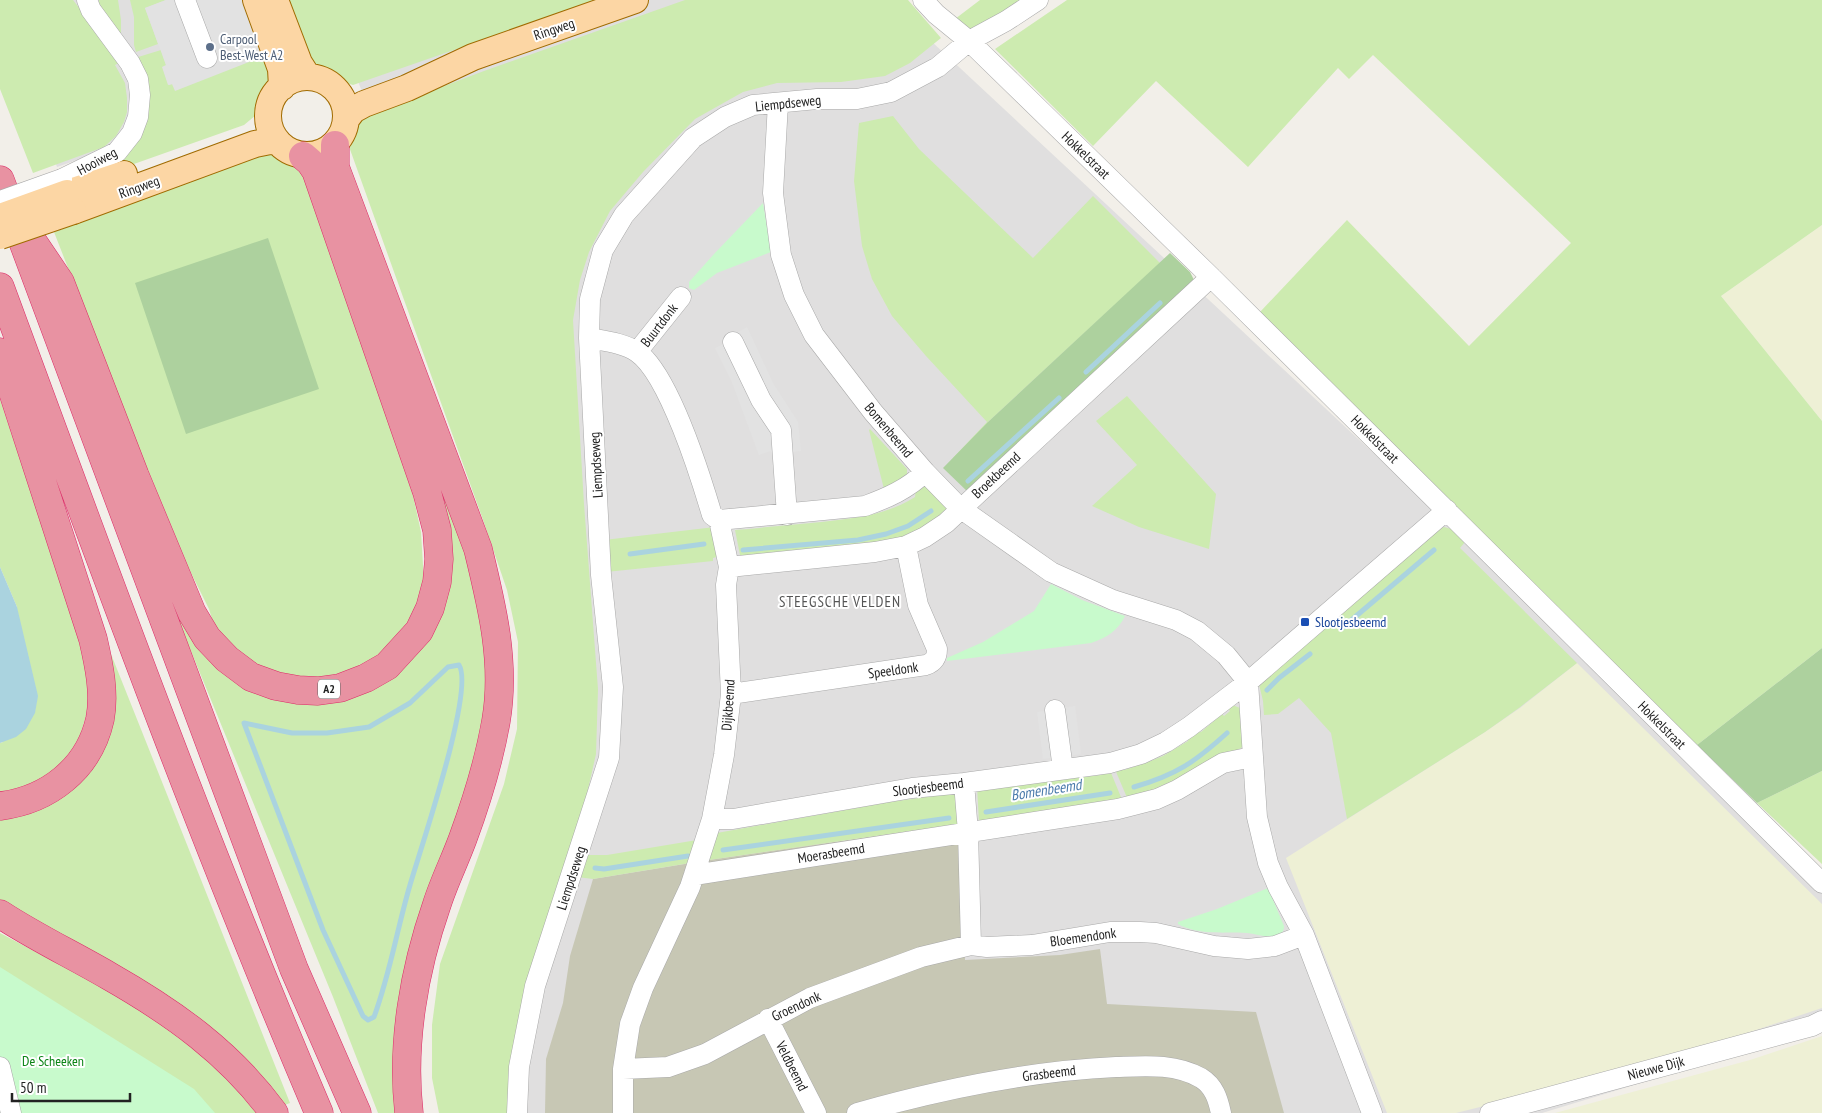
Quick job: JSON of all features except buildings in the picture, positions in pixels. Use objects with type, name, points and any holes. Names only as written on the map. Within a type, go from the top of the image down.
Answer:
[{"type":"highway","points":[[335,145],[335,167],[478,549],[492,605],[498,650],[500,682],[496,720],[485,770],[463,838],[436,905],[418,969],[409,1031],[407,1093],[409,1113]]},
{"type":"highway","name":"A2","points":[[3,209],[60,282],[135,476],[192,613],[207,638],[227,659],[251,677],[276,686],[298,690],[318,691],[340,688],[366,678],[387,666],[419,631],[430,608],[439,559],[436,530],[427,492],[316,171],[303,156]]},
{"type":"highway","name":"A2","points":[[0,180],[3,209],[294,969],[357,1113]]},
{"type":"highway","points":[[0,287],[132,643],[283,1028],[319,1113]]},
{"type":"highway","points":[[0,352],[93,639],[99,666],[101,696],[100,720],[95,734],[90,747],[72,773],[53,789],[16,804],[0,806]]},
{"type":"highway","points":[[0,914],[110,976],[190,1027],[231,1062],[274,1113]]},
{"type":"main road","points":[[256,0],[281,69],[282,87]]},
{"type":"main road","points":[[275,0],[298,63],[308,77]]},
{"type":"main road","name":"Ringweg","points":[[337,91],[361,90],[407,73],[473,57],[635,0]]},
{"type":"main road","name":"Ringweg","points":[[347,118],[353,110],[364,104],[407,88],[473,57]]},
{"type":"main road","points":[[308,77],[327,82],[337,91],[344,100],[347,118],[346,126],[335,145],[320,153],[303,156],[292,153],[277,142],[268,125],[268,117],[272,100],[282,87],[290,81],[308,77]]},
{"type":"main road","name":"Ringweg","points":[[0,236],[67,194],[248,132],[268,117]]},
{"type":"main road","name":"Ringweg","points":[[3,209],[255,144],[270,141],[277,142]]},
{"type":"street","name":"Hooiweg","points":[[67,194],[117,152],[132,133],[138,117],[140,95],[138,80],[130,63],[91,10],[87,0]]},
{"type":"street","points":[[185,0],[207,58]]},
{"type":"street","name":"Hokkelstraat","points":[[923,0],[936,14],[969,41],[1211,277],[1822,883]]},
{"type":"street","name":"Liempdseweg","points":[[517,1113],[519,1067],[535,986],[609,758],[613,687],[601,575],[589,338],[590,299],[603,250],[624,215],[693,138],[725,118],[753,105],[817,99],[857,99],[890,92],[938,67],[969,41],[1006,21],[1038,0]]},
{"type":"street","name":"Bomenbeemd","points":[[778,103],[773,193],[781,255],[794,295],[814,335],[873,412],[925,472],[960,508],[1051,572],[1113,600],[1176,620],[1197,631],[1226,655],[1248,682]]},
{"type":"street","name":"Broekbeemd","points":[[729,567],[875,552],[906,546],[932,532],[946,522],[1211,277]]},
{"type":"street","name":"Buurtdonk","points":[[637,352],[681,297]]},
{"type":"street","name":"Dijkbeemd","points":[[589,338],[618,344],[637,352],[652,367],[662,383],[686,436],[712,516],[719,520],[729,567],[726,585],[731,694],[724,755],[712,819],[690,887],[643,988],[630,1024],[623,1069],[623,1113]]},
{"type":"street","points":[[733,342],[761,400],[781,430],[788,515]]},
{"type":"street","points":[[719,520],[788,515],[865,506],[913,484],[925,472]]},
{"type":"street","name":"Slootjesbeemd","points":[[712,819],[733,819],[912,788],[964,783],[1110,763],[1150,750],[1189,727],[1248,682],[1447,510]]},
{"type":"street","name":"Speeldonk","points":[[731,694],[926,666],[934,660],[937,649],[918,605],[906,546]]},
{"type":"street","points":[[1248,682],[1257,817],[1268,863],[1278,887],[1304,936],[1372,1113]]},
{"type":"street","points":[[1055,710],[1063,769]]},
{"type":"street","points":[[968,832],[1118,809],[1157,799],[1177,790],[1223,763],[1252,757]]},
{"type":"street","points":[[964,783],[968,832],[972,945]]},
{"type":"street","name":"Moerasbeemd","points":[[694,875],[968,832]]},
{"type":"street","name":"Bloemendonk","points":[[972,945],[987,947],[1032,945],[1110,932],[1140,932],[1156,933],[1214,946],[1248,949],[1275,946],[1304,936]]},
{"type":"street","name":"Groendonk","points":[[623,1069],[668,1067],[705,1054],[810,998],[921,957],[972,945]]},
{"type":"street","name":"Veldbeemd","points":[[768,1019],[816,1113]]},
{"type":"street","name":"Nieuwe Dijk","points":[[1490,1113],[1812,1026],[1822,1021]]},
{"type":"street","name":"Grasbeemd","points":[[857,1113],[908,1098],[1029,1074],[1079,1069],[1156,1066],[1185,1070],[1203,1079],[1217,1095],[1221,1113]]},
{"type":"street","points":[[0,1067],[11,1113]]},
{"type":"shaded area","points":[[0,0],[887,0],[1822,871],[1822,1025],[1802,1034],[1542,1113],[453,1113],[549,666],[522,501],[352,66],[57,167],[0,5]]},
{"type":"shaded area","name":"Carpool Best-West A2","points":[[166,0],[243,0],[264,56],[175,91],[172,84],[168,85],[162,67],[166,65],[145,8]]},
{"type":"shaded area","points":[[1822,225],[1822,421],[1721,296]]},
{"type":"shaded area","points":[[747,327],[773,383],[798,422],[801,451],[773,454],[771,451],[759,455],[731,380],[715,348],[726,343],[736,333]]},
{"type":"shaded area","points":[[1577,663],[1822,904],[1822,1008],[1729,1039],[1536,1093],[1456,1113],[1387,1113],[1286,858],[1485,732],[1520,708]]},
{"type":"shaded area","points":[[1075,706],[1081,754],[1043,759],[1037,712]]},
{"type":"shaded area","points":[[959,824],[965,960],[1060,955],[1100,949],[1107,1004],[1256,1012],[1284,1113],[545,1113],[546,1059],[563,1003],[570,956],[593,879],[709,860]]},
{"type":"shaded area","points":[[1822,1036],[1822,1113],[1555,1113],[1750,1060]]},
{"type":"green space","points":[[0,0],[73,0],[121,62],[115,65],[125,83],[127,112],[116,136],[104,147],[33,173],[0,89]]},
{"type":"green space","points":[[99,0],[118,0],[121,38],[99,6]]},
{"type":"green space","points":[[130,0],[166,0],[145,8],[158,44],[136,52],[134,45],[134,17]]},
{"type":"green space","points":[[243,0],[251,0],[274,81],[264,98],[262,107],[256,115],[244,125],[69,187],[126,154],[135,58],[161,50],[166,65],[169,85],[264,56]]},
{"type":"green space","points":[[282,0],[598,0],[353,85],[336,80],[309,66]]},
{"type":"green space","points":[[685,0],[908,0],[941,38],[910,63],[885,76],[841,82],[777,83],[743,92],[695,119],[643,172],[610,211],[589,252],[580,280],[573,320],[598,689],[596,754],[510,1113],[439,1113],[432,1078],[432,1025],[440,964],[504,784],[517,729],[518,642],[507,590],[347,141],[352,131],[354,120],[484,71]]},
{"type":"green space","points":[[980,0],[1029,0],[968,35],[955,19]]},
{"type":"green space","points":[[1067,0],[1822,0],[1822,225],[1721,296],[1822,421],[1822,648],[1697,745],[1260,312],[1347,220],[1469,346],[1571,243],[1373,55],[1349,79],[1338,68],[1248,167],[1156,81],[1093,146],[995,49]]},
{"type":"green space","points":[[893,116],[919,149],[1033,258],[1093,196],[1160,263],[988,422],[976,481],[953,458],[987,422],[892,316],[872,279],[862,246],[854,181],[859,123]]},
{"type":"green space","points":[[271,147],[301,165],[413,495],[421,532],[424,582],[417,605],[407,624],[380,655],[337,675],[317,679],[277,674],[257,666],[234,648],[215,629],[209,609],[190,571],[132,432],[54,232],[103,214],[248,152]]},
{"type":"green space","points":[[325,181],[486,607],[488,720],[456,836],[403,1113],[378,1113],[333,997],[179,622],[151,546],[249,684],[367,685],[442,583]]},
{"type":"green space","points":[[763,203],[771,252],[717,273],[694,290],[689,288],[689,282]]},
{"type":"green space","points":[[268,238],[319,389],[186,434],[135,283]]},
{"type":"green space","points":[[1170,253],[1190,272],[1194,280],[970,494],[943,468],[988,422]]},
{"type":"green space","points":[[1127,396],[1216,494],[1209,549],[1139,527],[1092,506],[1137,465],[1096,421]]},
{"type":"green space","points":[[0,399],[22,465],[43,506],[84,654],[90,693],[80,736],[66,760],[43,780],[0,793],[0,743],[3,742],[17,607],[0,567]]},
{"type":"green space","points":[[869,430],[907,469],[907,475],[884,489]]},
{"type":"green space","points":[[923,483],[947,504],[947,512],[901,540],[741,560],[735,530],[838,520],[878,513],[903,504],[915,497],[916,488]]},
{"type":"green space","points":[[715,527],[720,556],[713,558],[713,561],[606,572],[604,540]]},
{"type":"green space","points":[[1444,527],[1451,529],[1465,542],[1460,548],[1577,663],[1485,732],[1347,819],[1331,733],[1299,698],[1278,714],[1264,715],[1258,680]]},
{"type":"green space","points":[[1051,584],[1082,600],[1125,616],[1119,626],[1111,633],[1091,643],[947,661],[947,658],[983,642],[1034,611]]},
{"type":"green space","points":[[1822,648],[1822,771],[1757,803],[1697,745]]},
{"type":"green space","points":[[106,654],[111,654],[290,1103],[282,1106],[253,1066],[178,1007],[0,905],[0,817],[86,770]]},
{"type":"green space","points":[[1230,704],[1240,708],[1243,746],[1241,748],[1201,769],[1128,800],[1114,767],[1124,770],[1163,756],[1188,741],[1190,733],[1194,731],[1201,732],[1222,714],[1224,716],[1230,711],[1225,705]]},
{"type":"green space","points":[[1109,768],[1123,802],[979,822],[977,786],[991,788],[1101,775]]},
{"type":"green space","points":[[1822,771],[1822,864],[1757,803]]},
{"type":"green space","points":[[956,793],[959,824],[709,860],[717,833],[890,802]]},
{"type":"green space","points":[[697,840],[690,863],[593,879],[577,877],[584,855],[607,855]]},
{"type":"green space","points":[[1268,888],[1284,926],[1283,931],[1278,935],[1266,936],[1247,933],[1202,931],[1186,928],[1178,924],[1178,922],[1217,909]]},
{"type":"green space","points":[[0,933],[105,989],[174,1032],[235,1083],[260,1113],[191,1113],[0,1032]]},
{"type":"green space","name":"De Scheeken","points":[[0,967],[194,1089],[215,1113],[0,1113]]},
{"type":"water","points":[[0,567],[17,607],[38,696],[35,713],[26,729],[16,737],[0,743]]},
{"type":"waterway","points":[[1086,372],[1160,303]]},
{"type":"waterway","points":[[968,481],[1059,398]]},
{"type":"waterway","points":[[743,550],[858,540],[886,534],[908,526],[931,511]]},
{"type":"waterway","points":[[630,554],[704,544]]},
{"type":"waterway","points":[[1342,628],[1434,550]]},
{"type":"waterway","points":[[1267,690],[1310,654]]},
{"type":"waterway","points":[[459,665],[462,680],[460,705],[453,736],[410,885],[380,1001],[374,1017],[368,1020],[363,1016],[323,930],[244,723],[292,733],[327,733],[369,727],[410,703],[448,667],[459,665]]},
{"type":"waterway","points":[[1134,787],[1162,778],[1195,760],[1227,733]]},
{"type":"waterway","name":"Bomenbeemd","points":[[986,812],[1110,793]]},
{"type":"waterway","points":[[723,850],[949,818]]},
{"type":"waterway","points":[[595,868],[604,869],[688,856]]},
{"type":"place","name":"Carpool Best-West A2","points":[[210,47]]},
{"type":"place","name":"Slootjesbeemd","points":[[1305,622]]},
{"type":"district","name":"STEEGSCHE VELDEN","points":[[840,602]]}]
